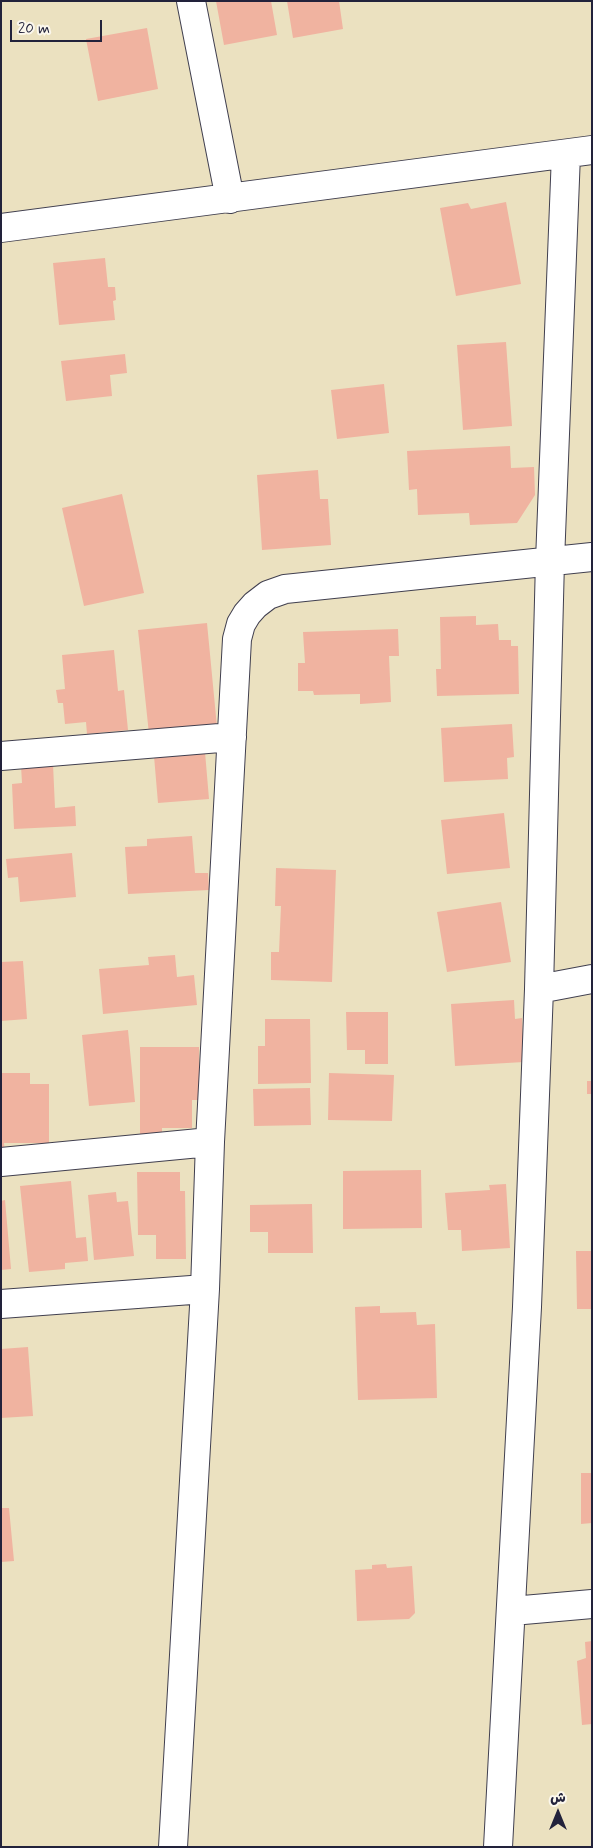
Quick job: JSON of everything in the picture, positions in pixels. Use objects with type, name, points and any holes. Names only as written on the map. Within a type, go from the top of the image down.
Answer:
[{"type":"street","points":[[190,1],[230,199]]},
{"type":"street","points":[[1,228],[579,152],[550,562],[539,989],[527,1306],[498,1847],[492,1847]]},
{"type":"street","points":[[173,1847],[205,1289],[210,1142],[237,639],[241,624],[254,605],[268,595],[285,589],[592,557]]},
{"type":"street","points":[[1,756],[232,737]]},
{"type":"street","points":[[539,989],[592,979]]},
{"type":"street","points":[[1,1162],[210,1142]]},
{"type":"street","points":[[1,1304],[205,1289]]},
{"type":"street","points":[[512,1611],[592,1604]]},
{"type":"building","points":[[216,1],[271,1],[277,35],[224,45]]},
{"type":"building","points":[[287,1],[339,1],[343,29],[293,38]]},
{"type":"building","points":[[147,28],[158,89],[98,101],[86,39]]},
{"type":"building","points":[[506,202],[521,284],[456,296],[440,208],[468,203],[471,209]]},
{"type":"building","points":[[105,258],[108,287],[115,287],[116,300],[113,301],[115,320],[59,325],[53,263]]},
{"type":"building","points":[[506,342],[512,426],[463,430],[457,345]]},
{"type":"building","points":[[125,354],[127,373],[110,375],[112,396],[66,401],[61,361]]},
{"type":"building","points":[[384,384],[389,433],[337,439],[331,390]]},
{"type":"building","points":[[510,446],[511,468],[534,467],[535,495],[517,523],[470,525],[469,513],[418,515],[417,489],[409,490],[407,451]]},
{"type":"building","points":[[318,470],[320,499],[328,499],[331,545],[262,550],[257,475]]},
{"type":"building","points":[[122,494],[144,593],[84,606],[62,508]]},
{"type":"building","points":[[476,616],[476,625],[498,624],[499,640],[511,640],[511,646],[518,646],[519,694],[437,696],[436,669],[441,669],[440,617]]},
{"type":"building","points":[[207,623],[217,727],[149,734],[138,630]]},
{"type":"building","points":[[398,629],[399,656],[389,656],[391,702],[360,704],[360,694],[314,695],[313,691],[298,691],[298,663],[305,663],[303,632]]},
{"type":"building","points":[[114,650],[118,691],[124,690],[128,730],[87,734],[86,722],[65,724],[63,703],[58,703],[56,690],[65,689],[62,655]]},
{"type":"building","points":[[512,724],[514,757],[507,758],[508,779],[444,782],[441,728]]},
{"type":"building","points":[[205,752],[209,799],[158,803],[154,756]]},
{"type":"building","points":[[53,764],[55,808],[75,806],[76,826],[14,829],[12,784],[22,783],[21,766]]},
{"type":"building","points":[[504,813],[510,868],[447,874],[441,820]]},
{"type":"building","points":[[192,836],[195,873],[208,873],[209,890],[128,894],[125,847],[147,846],[147,839]]},
{"type":"building","points":[[72,853],[76,897],[20,902],[18,877],[8,878],[6,859]]},
{"type":"building","points":[[276,868],[336,870],[332,982],[271,980],[271,952],[279,952],[281,906],[275,906]]},
{"type":"building","points":[[501,902],[511,962],[447,972],[437,912]]},
{"type":"building","points":[[175,955],[177,977],[194,975],[197,1005],[103,1014],[99,969],[149,965],[148,957]]},
{"type":"building","points":[[23,961],[27,1019],[1,1021],[1,962]]},
{"type":"building","points":[[514,1000],[515,1019],[522,1018],[524,1062],[455,1066],[451,1004]]},
{"type":"building","points":[[346,1012],[388,1012],[388,1064],[365,1064],[365,1050],[347,1050]]},
{"type":"building","points":[[265,1019],[310,1019],[311,1083],[258,1084],[258,1046],[265,1046]]},
{"type":"building","points":[[128,1030],[135,1102],[89,1106],[82,1035]]},
{"type":"building","points":[[140,1047],[199,1047],[199,1080],[206,1080],[206,1100],[192,1100],[192,1128],[162,1128],[162,1134],[140,1134]]},
{"type":"building","points":[[1,1073],[30,1073],[30,1084],[49,1084],[49,1143],[4,1143],[5,1153],[1,1153]]},
{"type":"building","points":[[329,1073],[394,1075],[392,1121],[328,1120]]},
{"type":"building","points":[[587,1081],[592,1081],[592,1094],[587,1094]]},
{"type":"building","points":[[310,1088],[311,1125],[254,1126],[253,1089]]},
{"type":"building","points":[[421,1170],[422,1228],[343,1229],[343,1171]]},
{"type":"building","points":[[137,1172],[180,1172],[180,1191],[185,1191],[186,1259],[156,1259],[156,1235],[138,1235]]},
{"type":"building","points":[[71,1181],[76,1238],[86,1237],[88,1261],[65,1263],[65,1269],[29,1272],[20,1186]]},
{"type":"building","points":[[506,1184],[510,1248],[462,1251],[461,1230],[448,1230],[445,1193],[490,1190],[489,1185]]},
{"type":"building","points":[[116,1192],[117,1202],[128,1201],[134,1256],[94,1260],[88,1195]]},
{"type":"building","points":[[5,1200],[11,1269],[1,1270],[1,1201]]},
{"type":"building","points":[[312,1204],[313,1253],[268,1253],[268,1232],[250,1232],[250,1205]]},
{"type":"building","points":[[576,1251],[592,1251],[592,1309],[577,1309]]},
{"type":"building","points":[[380,1306],[380,1313],[416,1312],[417,1325],[435,1324],[437,1398],[358,1400],[355,1307]]},
{"type":"building","points":[[28,1347],[33,1416],[1,1418],[1,1349]]},
{"type":"building","points":[[581,1473],[592,1473],[592,1523],[581,1524]]},
{"type":"building","points":[[1,1508],[9,1508],[14,1561],[1,1562]]},
{"type":"building","points":[[386,1564],[387,1568],[412,1566],[415,1613],[409,1619],[357,1621],[355,1570],[372,1569],[372,1565]]},
{"type":"building","points":[[592,1641],[592,1724],[582,1725],[577,1661],[586,1658],[585,1642]]}]
